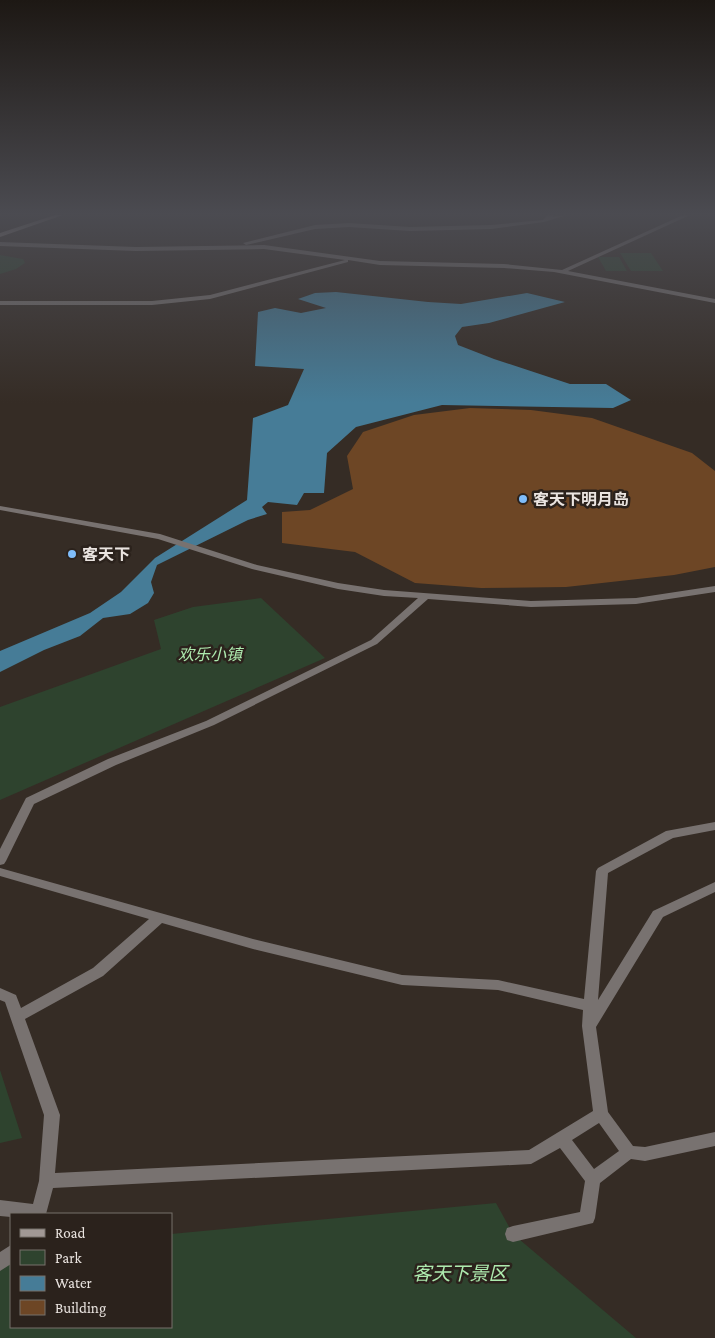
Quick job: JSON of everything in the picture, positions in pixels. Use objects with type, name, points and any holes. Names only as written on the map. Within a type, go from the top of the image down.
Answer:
[{"type":"street","points":[[0,303],[152,303],[210,297],[283,277]]},
{"type":"street","points":[[591,277],[715,301]]},
{"type":"street","points":[[0,508],[160,537],[255,567],[338,586],[384,594],[531,604],[636,601],[715,590]]},
{"type":"street","points":[[0,861],[30,801],[112,762],[210,723],[374,642],[426,596]]},
{"type":"street","points":[[629,1152],[601,1114],[589,1026],[602,871],[670,834],[715,826]]},
{"type":"street","points":[[0,872],[253,944],[402,980],[498,985],[591,1006]]},
{"type":"street","points":[[589,1026],[658,914],[715,887]]},
{"type":"street","points":[[17,1017],[98,972],[159,918]]},
{"type":"street","points":[[0,993],[11,999],[52,1115],[47,1181],[38,1213],[0,1208]]},
{"type":"street","points":[[47,1181],[531,1157],[601,1114]]},
{"type":"street","points":[[562,1138],[593,1179]]},
{"type":"street","points":[[513,1234],[587,1218],[593,1179],[629,1152],[645,1154],[715,1139]]},
{"type":"street","points":[[0,1263],[10,1254]]},
{"type":"green space","name":"欢乐小镇","points":[[261,598],[325,658],[0,800],[0,707],[161,649],[154,620],[193,607]]},
{"type":"green space","points":[[0,1070],[22,1138],[0,1143]]},
{"type":"green space","name":"客天下景区","points":[[496,1203],[513,1234],[636,1338],[0,1338],[0,1252],[10,1251],[10,1328],[172,1328],[172,1234]]},
{"type":"water","points":[[336,292],[461,304],[527,293],[565,302],[489,323],[462,327],[455,336],[458,345],[570,384],[606,384],[631,400],[613,408],[442,405],[356,427],[327,453],[324,493],[304,493],[297,505],[268,502],[262,507],[267,514],[248,520],[157,565],[151,582],[154,593],[148,603],[130,614],[103,618],[80,636],[44,650],[0,672],[0,651],[90,613],[121,592],[155,558],[247,500],[253,418],[288,405],[304,369],[255,366],[258,312],[275,308],[301,313],[326,308],[298,299],[315,293]]},
{"type":"building","name":"客天下明月岛","points":[[470,408],[531,410],[592,418],[692,453],[715,471],[715,567],[674,575],[566,587],[481,588],[415,583],[355,552],[282,543],[282,512],[310,510],[353,489],[347,456],[363,432],[414,415]]},
{"type":"place","name":"客天下明月岛","points":[[523,499]]},
{"type":"place","name":"客天下","points":[[72,554]]}]
